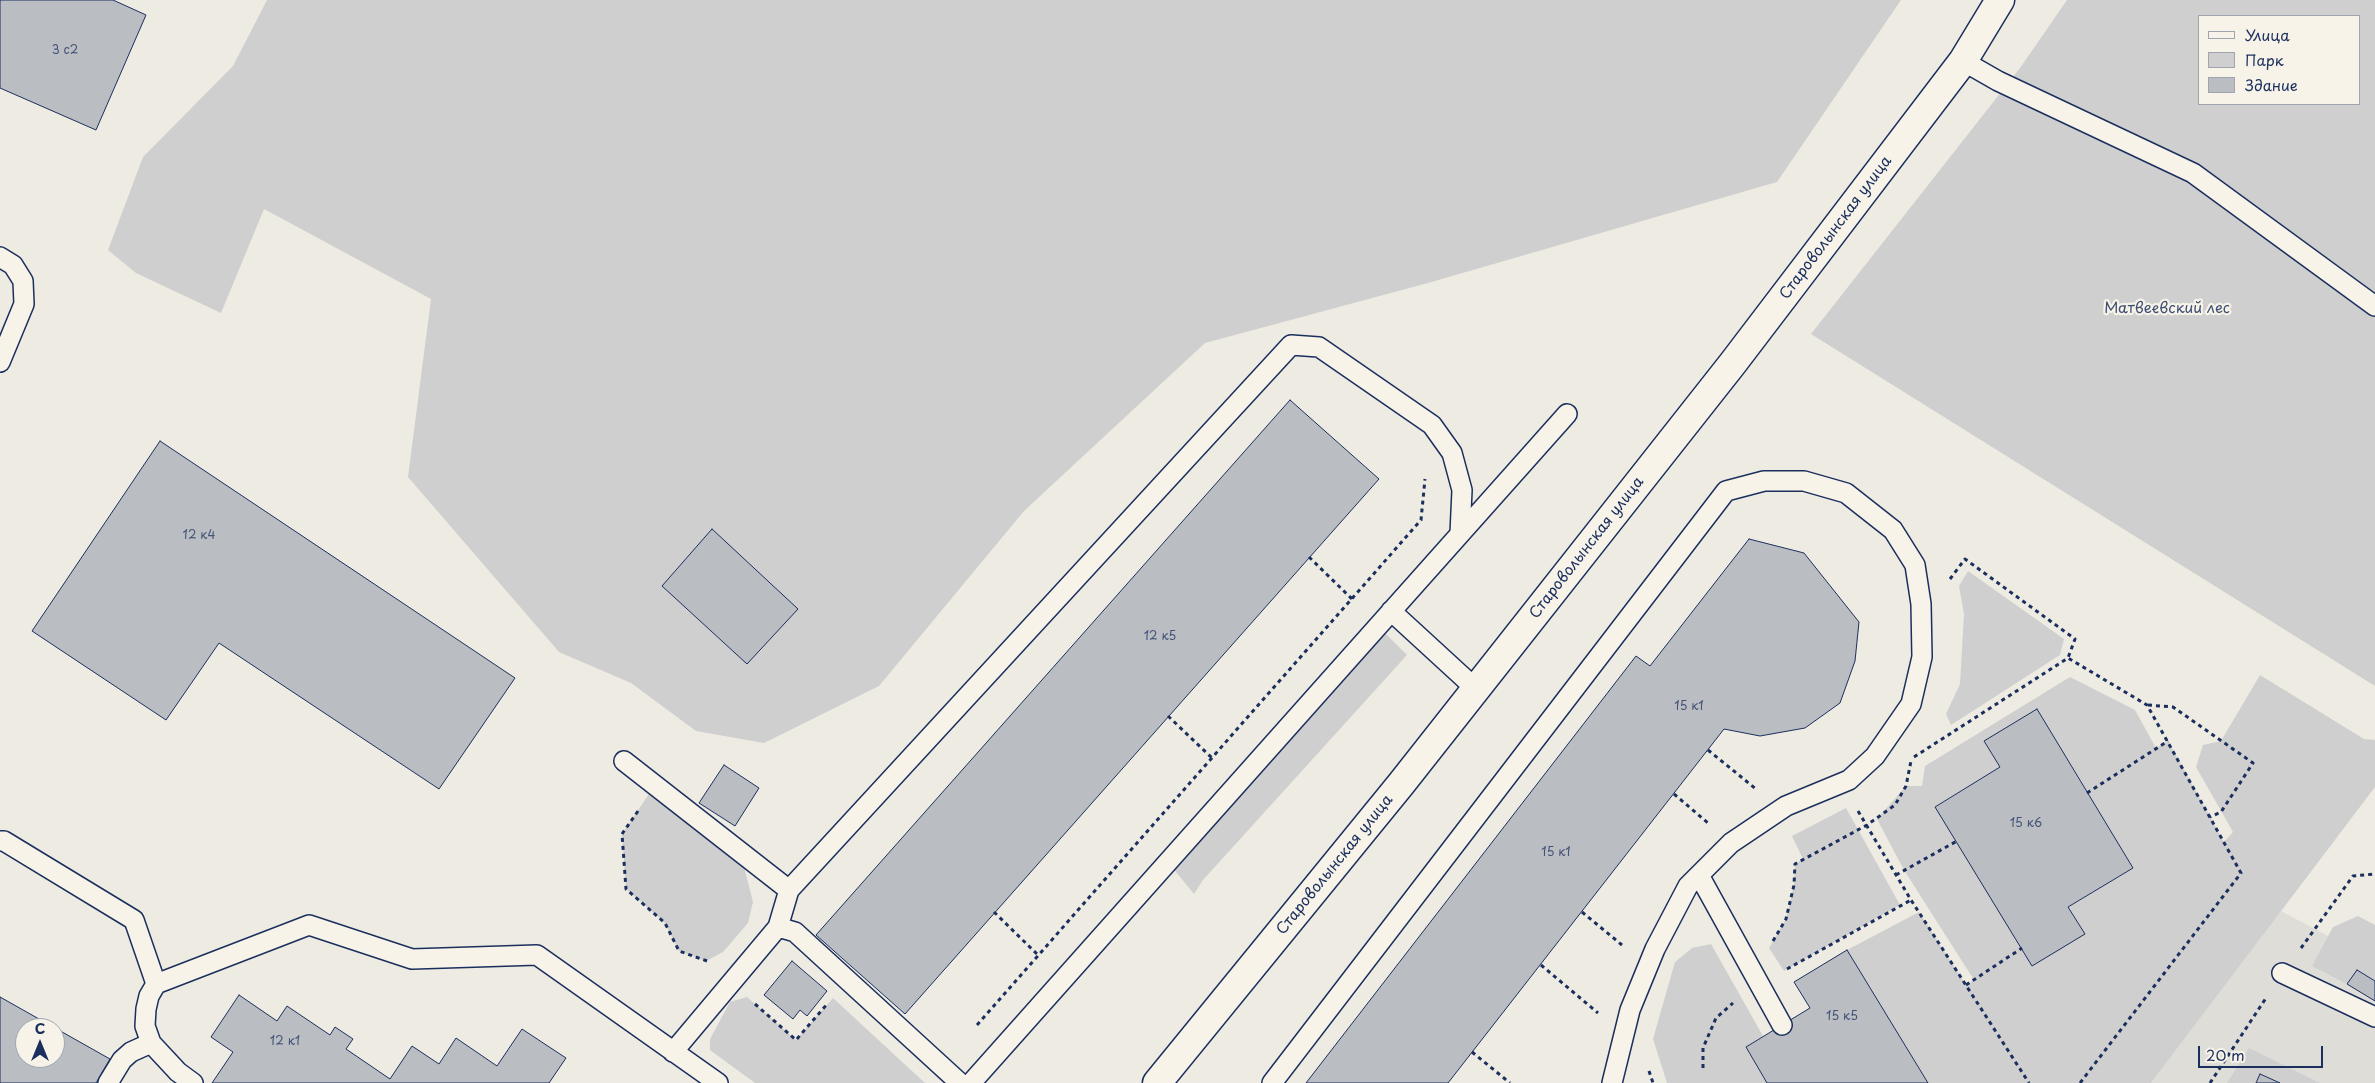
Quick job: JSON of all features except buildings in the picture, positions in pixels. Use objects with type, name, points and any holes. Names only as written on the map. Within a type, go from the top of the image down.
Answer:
[{"type":"street","name":"Староволынская улица","points":[[1157,1083],[1476,688],[1733,363],[1963,61],[2000,0]]},
{"type":"lane","points":[[1963,61],[1998,81],[2193,173],[2375,306]]},
{"type":"lane","points":[[0,257],[13,265],[23,281],[24,304],[0,362]]},
{"type":"lane","points":[[673,1052],[778,927],[789,890],[1291,345],[1320,347],[1432,425],[1452,453],[1462,490],[1460,534]]},
{"type":"lane","points":[[971,1083],[1567,414]]},
{"type":"lane","points":[[1272,1083],[1726,491],[1764,481],[1804,481],[1846,493],[1894,530],[1915,565],[1921,604],[1922,657],[1911,704],[1875,756],[1849,780],[1786,806],[1731,843],[1688,886],[1655,949],[1630,1010],[1612,1083]]},
{"type":"lane","points":[[1391,612],[1476,688]]},
{"type":"lane","points":[[624,762],[789,890]]},
{"type":"lane","points":[[0,841],[4,841],[134,920],[156,984]]},
{"type":"lane","points":[[1699,875],[1782,1025]]},
{"type":"lane","points":[[193,1083],[178,1072],[151,1043],[145,1026],[146,1009],[149,996],[156,984],[309,925],[412,959],[536,955],[718,1083]]},
{"type":"lane","points":[[778,927],[795,932],[960,1083]]},
{"type":"lane","points":[[2282,973],[2375,1018]]},
{"type":"lane","points":[[108,1083],[122,1060],[131,1052],[151,1043]]},
{"type":"path","points":[[941,1066],[1421,520],[1425,477]]},
{"type":"path","points":[[1309,557],[1352,599]]},
{"type":"path","points":[[1906,764],[2068,658],[2075,638],[1965,559],[1948,582]]},
{"type":"path","points":[[2068,658],[2147,704],[2173,707],[2253,763],[2221,812],[2210,817]]},
{"type":"path","points":[[2080,1083],[2241,873],[2147,704]]},
{"type":"path","points":[[1168,716],[1212,758]]},
{"type":"path","points":[[2087,793],[2168,741]]},
{"type":"path","points":[[1769,948],[1786,919],[1794,885],[1795,864],[1867,825],[1896,805],[1906,786],[1912,759]]},
{"type":"path","points":[[655,786],[622,834],[626,888],[665,923],[679,951],[706,962],[714,957]]},
{"type":"path","points":[[1674,794],[1709,824]]},
{"type":"path","points":[[1854,804],[1911,900],[2029,1083]]},
{"type":"path","points":[[1896,875],[1957,841]]},
{"type":"path","points":[[2210,1083],[2282,973],[2353,876],[2375,874]]},
{"type":"path","points":[[1703,1068],[1702,1048],[1716,1018],[1740,996],[1911,900]]},
{"type":"path","points":[[994,912],[1038,955]]},
{"type":"path","points":[[1582,912],[1624,947]]},
{"type":"path","points":[[1966,985],[2022,948]]},
{"type":"path","points":[[1541,965],[1603,1018]]},
{"type":"path","points":[[754,1003],[796,1040],[833,998]]},
{"type":"path","points":[[1472,1052],[1510,1083]]},
{"type":"shaded area","points":[[2281,911],[2375,961],[2375,1083],[2151,1083]]},
{"type":"green space","points":[[267,0],[1901,0],[1777,182],[1428,283],[1205,343],[1024,511],[879,686],[764,743],[696,731],[631,683],[559,652],[408,477],[431,299],[264,209],[221,313],[136,273],[108,250],[143,157],[233,66]]},
{"type":"green space","name":"Матвеевский лес","points":[[2067,0],[2375,0],[2375,686],[1811,334],[2020,68]]},
{"type":"green space","points":[[1968,571],[2064,639],[2060,655],[1951,725],[1946,714],[1960,684],[1964,614],[1959,586]]},
{"type":"green space","points":[[1378,626],[1407,655],[1203,880],[1194,894],[1168,862]]},
{"type":"green space","points":[[2260,675],[2364,739],[2375,740],[2375,787],[2151,1083],[1928,1083],[1847,950],[1919,912],[1966,985],[1974,980],[1904,870],[1877,819],[1906,786],[1922,786],[1925,766],[2070,677],[2135,710],[2156,748],[2168,741],[2224,842],[2233,832],[2196,767],[2203,745],[2221,741]],"holes":[[[2037,710],[2133,868],[2068,907],[2085,934],[1935,807],[2000,767],[1984,741]]]},
{"type":"green space","points":[[649,794],[744,867],[753,902],[748,923],[723,952],[706,961],[679,951],[665,923],[626,889],[622,834]]},
{"type":"green space","points":[[1846,808],[1900,905],[1784,971],[1769,948],[1786,919],[1794,885],[1795,864],[1803,859],[1792,836]]},
{"type":"green space","points":[[2358,916],[2375,925],[2375,981],[2357,970],[2347,984],[2312,966],[2333,927]]},
{"type":"green space","points":[[1711,944],[1763,1036],[1746,1047],[1767,1083],[1667,1083],[1653,1039],[1675,962],[1692,948]]},
{"type":"green space","points":[[747,997],[796,1040],[833,998],[925,1083],[755,1083],[710,1050],[710,1039],[730,1002]]},
{"type":"green space","points":[[2249,1048],[2320,1083],[2280,1083],[2261,1074],[2256,1083],[2227,1083]]}]
